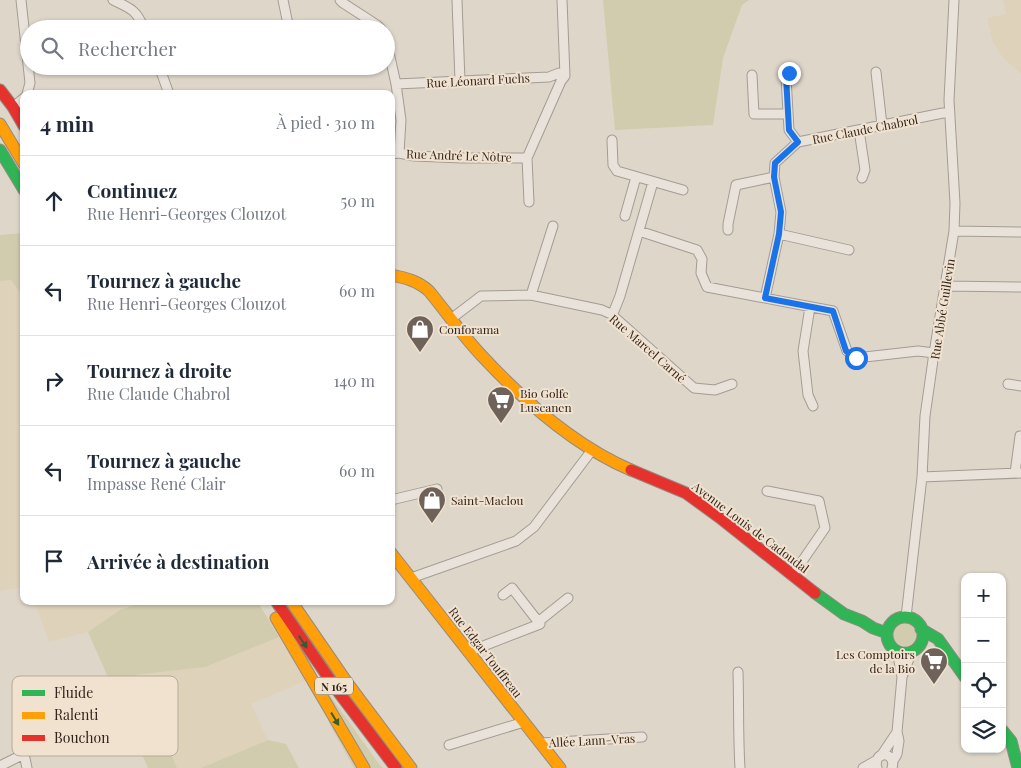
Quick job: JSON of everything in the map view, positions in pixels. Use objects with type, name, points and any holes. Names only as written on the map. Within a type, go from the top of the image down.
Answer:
[{"type":"main road","points":[[0,90],[20,119]]},
{"type":"main road","points":[[0,124],[20,157]]},
{"type":"main road","points":[[0,150],[20,183]]},
{"type":"main road","name":"Avenue Louis de Cadoudal","points":[[395,276],[414,280],[429,291],[482,356],[524,398],[592,450],[615,463],[686,493],[844,614],[862,621],[874,621],[889,628]]},
{"type":"main road","name":"Rue Edgar Touffreau","points":[[395,558],[560,768]]},
{"type":"main road","points":[[268,605],[364,768]]},
{"type":"main road","name":"N 165","points":[[279,605],[337,690],[396,768]]},
{"type":"main road","name":"N 165","points":[[293,605],[411,768]]},
{"type":"main road","points":[[946,650],[932,645],[916,648],[907,653],[897,651],[889,644],[889,628],[900,618],[906,617],[915,620],[921,629],[938,639],[946,650],[961,671]]},
{"type":"main road","points":[[916,648],[922,639],[921,629]]},
{"type":"main road","points":[[357,696],[372,707],[419,768]]},
{"type":"main road","points":[[1006,734],[1016,744],[1018,768]]},
{"type":"street","points":[[20,0],[22,20]]},
{"type":"street","points":[[113,0],[132,9],[141,20]]},
{"type":"street","points":[[282,0],[287,20]]},
{"type":"street","points":[[340,0],[369,20]]},
{"type":"street","points":[[457,0],[460,81]]},
{"type":"street","points":[[529,202],[528,158],[561,74],[562,0]]},
{"type":"street","name":"Rue Abbé Guillevin","points":[[906,617],[922,478],[925,416],[954,231],[955,203],[949,100],[954,0]]},
{"type":"street","points":[[876,72],[882,126]]},
{"type":"street","points":[[789,73],[786,76],[789,130],[798,142]]},
{"type":"street","name":"Rue Léonard Fuchs","points":[[396,84],[549,77],[561,74]]},
{"type":"street","points":[[28,90],[29,75]]},
{"type":"street","points":[[162,75],[167,90]]},
{"type":"street","points":[[394,75],[401,120],[395,153]]},
{"type":"street","points":[[752,75],[754,114],[787,114]]},
{"type":"street","points":[[13,107],[20,101]]},
{"type":"street","name":"Rue Claude Chabrol","points":[[774,177],[775,163],[798,142],[950,113]]},
{"type":"street","points":[[859,130],[865,170],[862,178]]},
{"type":"street","points":[[612,140],[613,165],[617,171],[683,190]]},
{"type":"street","name":"Rue André Le Nôtre","points":[[395,153],[414,156],[462,158],[528,158]]},
{"type":"street","points":[[625,216],[636,177]]},
{"type":"street","points":[[728,230],[736,185],[774,177],[781,212],[779,234],[765,298]]},
{"type":"street","points":[[611,314],[620,296],[653,182]]},
{"type":"street","points":[[531,295],[553,226]]},
{"type":"street","points":[[639,231],[697,250],[702,259],[701,273],[707,287],[833,311],[846,351],[856,358],[918,351],[934,352]]},
{"type":"street","points":[[954,231],[1021,232]]},
{"type":"street","points":[[779,234],[849,250]]},
{"type":"street","points":[[946,286],[1021,286]]},
{"type":"street","name":"Rue Marcel Carné","points":[[451,318],[481,296],[531,295],[602,310],[611,314],[694,388],[715,390],[732,384]]},
{"type":"street","points":[[810,307],[803,351],[808,395],[813,406]]},
{"type":"street","points":[[1008,384],[1021,386]]},
{"type":"street","points":[[922,478],[1018,473],[1021,436]]},
{"type":"street","points":[[411,578],[516,541],[534,527],[592,450]]},
{"type":"street","points":[[395,499],[437,489]]},
{"type":"street","points":[[767,491],[819,501],[825,528],[792,576]]},
{"type":"street","points":[[503,595],[512,588],[538,622]]},
{"type":"street","points":[[468,652],[540,624],[538,622],[568,598]]},
{"type":"street","points":[[902,677],[916,648]]},
{"type":"street","points":[[892,764],[897,754],[899,741],[897,732],[902,677],[897,651]]},
{"type":"street","points":[[738,672],[740,768]]},
{"type":"street","points":[[449,745],[524,722]]},
{"type":"street","points":[[878,761],[897,732]]},
{"type":"street","name":"Allée Lann-Vras","points":[[541,743],[642,737]]},
{"type":"street","points":[[863,768],[887,755],[892,764]]},
{"type":"street","points":[[0,766],[20,756]]},
{"type":"shaded area","points":[[603,0],[749,0],[742,5],[723,58],[713,125],[615,130]]},
{"type":"shaded area","points":[[1003,0],[1021,0],[1021,74],[1003,58],[993,42],[987,18],[1006,14]]},
{"type":"shaded area","points":[[20,233],[20,293],[11,280],[0,281],[0,235]]},
{"type":"shaded area","points":[[11,280],[20,293],[20,588],[0,591],[0,281]]},
{"type":"shaded area","points":[[35,605],[134,605],[120,610],[88,632],[49,642]]},
{"type":"shaded area","points":[[134,605],[259,605],[279,637],[205,667],[135,676],[107,676],[88,632],[120,610]]},
{"type":"shaded area","points":[[905,622],[914,625],[917,634],[914,643],[905,646],[896,643],[893,634],[896,625]]},
{"type":"shaded area","points":[[279,637],[305,681],[251,704],[268,740],[201,768],[177,768],[172,756],[178,756],[178,676],[135,675],[205,667]]},
{"type":"shaded area","points":[[319,680],[383,768],[354,768],[329,723]]},
{"type":"shaded area","points":[[268,740],[286,744],[299,768],[201,768]]},
{"type":"shaded area","points":[[143,756],[172,756],[177,768],[148,768]]},
{"type":"traffic: fast","points":[[0,150],[20,183]]},
{"type":"traffic: fast","points":[[815,593],[844,614],[887,633]]},
{"type":"traffic: fast","points":[[905,617],[918,622],[923,635],[918,648],[905,653],[892,648],[887,635],[892,622],[905,617]]},
{"type":"traffic: fast","points":[[921,629],[938,639],[961,671]]},
{"type":"traffic: fast","points":[[1006,735],[1011,741],[1018,768]]},
{"type":"traffic: slow","points":[[0,124],[20,157]]},
{"type":"traffic: slow","points":[[395,276],[412,280],[429,291],[482,356],[532,405],[570,435],[610,460],[631,470]]},
{"type":"traffic: slow","points":[[395,558],[560,768]]},
{"type":"traffic: slow","points":[[294,605],[348,684],[411,768]]},
{"type":"traffic: slow","points":[[276,618],[364,768]]},
{"type":"traffic: jam","points":[[0,90],[20,119]]},
{"type":"traffic: jam","points":[[631,470],[686,493],[815,593]]},
{"type":"traffic: jam","points":[[279,605],[337,690],[396,768]]},
{"type":"place","name":"Conforama","points":[[420,353]]},
{"type":"place","name":"Bio Golfe Luscanen","points":[[501,424]]},
{"type":"place","name":"Saint-Maclou","points":[[432,524]]},
{"type":"place","name":"Les Comptoirs de la Bio","points":[[934,685]]},
{"type":"route","points":[[789,73],[786,76],[789,130],[798,142],[775,163],[774,177],[781,212],[779,234],[765,298],[833,311],[846,351],[856,358]]}]
